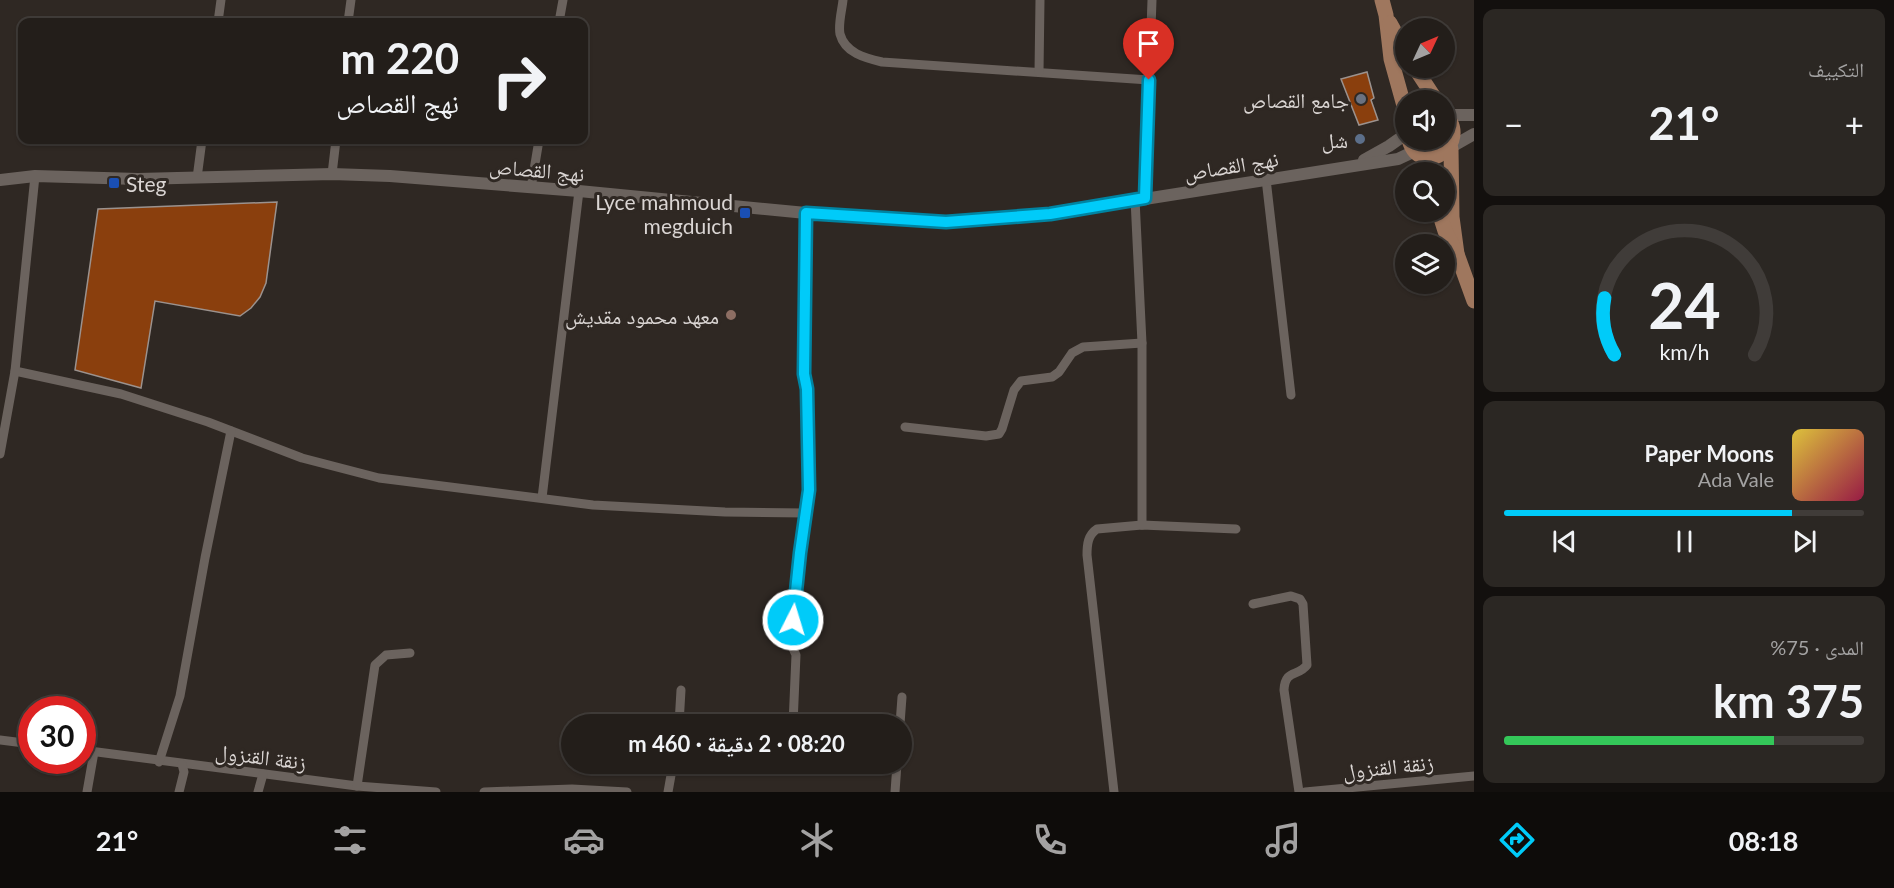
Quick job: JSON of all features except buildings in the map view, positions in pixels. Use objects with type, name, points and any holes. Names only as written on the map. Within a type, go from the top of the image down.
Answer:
[{"type":"main road","points":[[1384,7],[1395,30]]},
{"type":"main road","points":[[1384,7],[1391,59],[1400,90]]},
{"type":"main road","points":[[1417,150],[1431,158],[1445,154],[1450,150]]},
{"type":"main road","points":[[1452,150],[1452,217],[1457,254]]},
{"type":"main road","points":[[1442,222],[1457,254],[1474,300]]},
{"type":"street","points":[[219,18],[222,0]]},
{"type":"street","points":[[349,18],[351,0]]},
{"type":"street","points":[[560,18],[563,0]]},
{"type":"street","points":[[843,0],[840,33],[851,51],[865,58],[882,62],[1149,80]]},
{"type":"street","points":[[1040,0],[1040,72]]},
{"type":"street","points":[[1142,525],[1140,198],[1149,80],[1152,0]]},
{"type":"street","points":[[1455,114],[1474,115]]},
{"type":"street","points":[[1455,146],[1474,134]]},
{"type":"street","name":"نهج القصاص","points":[[1355,165],[1395,142]]},
{"type":"street","points":[[197,178],[201,144]]},
{"type":"street","points":[[332,174],[336,144]]},
{"type":"street","points":[[531,188],[538,144]]},
{"type":"street","name":"نهج القصاص","points":[[0,180],[35,176],[138,179],[332,174],[390,176],[806,213],[946,222],[1050,214],[1398,159],[1411,150]]},
{"type":"street","points":[[0,454],[15,371],[35,176]]},
{"type":"street","points":[[1266,179],[1291,395]]},
{"type":"street","points":[[542,498],[579,192]]},
{"type":"street","points":[[793,714],[796,655],[791,644],[809,490],[807,389],[804,374],[806,213]]},
{"type":"street","points":[[905,427],[986,436],[999,434],[1014,390],[1021,381],[1052,377],[1059,372],[1072,353],[1083,347],[1142,343]]},
{"type":"street","points":[[15,371],[121,394],[176,411],[302,458],[380,478],[593,505],[725,512],[805,513]]},
{"type":"street","points":[[159,762],[180,696],[231,431]]},
{"type":"street","points":[[1114,792],[1088,543],[1093,532],[1097,529],[1142,525],[1236,529]]},
{"type":"street","points":[[1253,604],[1291,596],[1300,599],[1303,604],[1307,665],[1305,669],[1289,675],[1284,684],[1299,792]]},
{"type":"street","points":[[357,786],[375,665],[380,658],[386,655],[410,653]]},
{"type":"street","points":[[680,714],[681,690]]},
{"type":"street","points":[[901,714],[902,697]]},
{"type":"street","points":[[0,740],[18,742]]},
{"type":"street","name":"زنقة القنزول","points":[[96,752],[357,786],[436,792]]},
{"type":"street","points":[[179,792],[184,772],[182,764]]},
{"type":"street","points":[[87,792],[90,774]]},
{"type":"street","points":[[258,792],[263,774]]},
{"type":"street","points":[[668,792],[671,774]]},
{"type":"street","points":[[895,792],[896,774]]},
{"type":"street","name":"زنقة القنزول","points":[[1305,792],[1474,776]]},
{"type":"street","points":[[1414,781],[1414,792]]},
{"type":"street","points":[[484,792],[572,789],[627,792]]},
{"type":"place","name":"جامع القصاص","points":[[1361,99]]},
{"type":"place","name":"شل","points":[[1360,139]]},
{"type":"place","name":"Steg","points":[[114,183]]},
{"type":"place","name":"Lyce mahmoud megduich","points":[[745,213]]},
{"type":"place","name":"معهد محمود مقديش","points":[[731,315]]},
{"type":"route","points":[[793,620],[809,490],[807,389],[804,374],[806,213],[946,222],[1050,214],[1145,198],[1149,80]]}]
